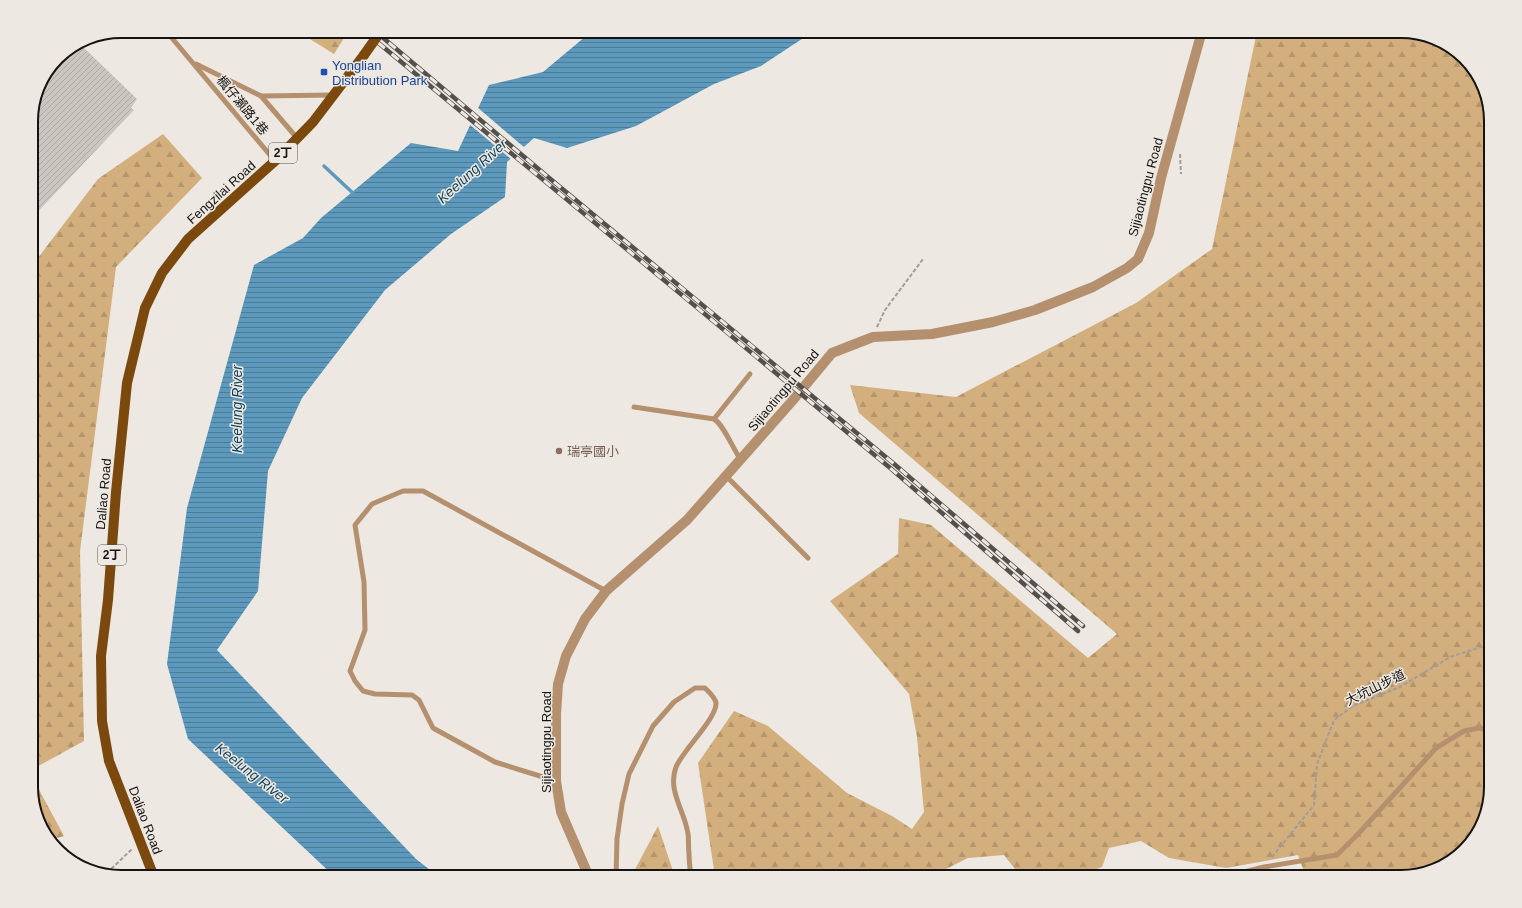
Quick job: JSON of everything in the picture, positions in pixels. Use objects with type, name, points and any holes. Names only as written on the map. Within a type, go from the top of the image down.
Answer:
[{"type":"main road","name":"Fengzilai Road","points":[[188,239],[275,160],[313,122],[376,38]]},
{"type":"main road","name":"Daliao Road","points":[[151,870],[109,761],[102,721],[101,656],[108,600],[116,492],[127,383],[145,308],[162,273],[188,239]]},
{"type":"street","name":"Sijiaotingpu Road","points":[[586,870],[561,812],[556,781],[556,714],[558,684],[566,656],[585,619],[606,591],[687,520],[741,460],[832,353],[873,337],[932,334],[993,322],[1028,312],[1093,287],[1127,268],[1138,259],[1148,233],[1161,178],[1200,38]]},
{"type":"lane","name":"楓仔瀨路1巷","points":[[172,38],[275,160]]},
{"type":"lane","name":"楓仔瀨路1巷","points":[[193,63],[261,96],[297,138]]},
{"type":"lane","name":"楓仔瀨路1巷","points":[[261,96],[334,95]]},
{"type":"lane","points":[[714,419],[750,374]]},
{"type":"lane","points":[[634,408],[714,419],[719,422],[733,450],[741,460]]},
{"type":"lane","points":[[726,477],[808,558]]},
{"type":"lane","points":[[556,781],[496,762],[433,728],[419,700],[412,695],[375,694],[363,691],[355,681],[350,671],[365,630],[364,582],[355,525],[372,504],[403,491],[423,492],[606,591]]},
{"type":"lane","points":[[616,870],[617,839],[622,804],[629,774],[652,726],[674,702],[696,688],[705,688],[712,694],[716,702],[713,714],[684,753],[676,767],[673,782],[676,799],[684,815],[689,835],[688,854],[691,870]]},
{"type":"lane","points":[[1252,870],[1337,855],[1360,832],[1436,748],[1464,731],[1478,728],[1484,729]]},
{"type":"path","points":[[873,337],[885,310],[923,259]]},
{"type":"path","name":"大坑山步道","points":[[1264,867],[1314,805],[1318,764],[1334,720],[1353,706],[1400,687],[1450,658],[1484,646]]},
{"type":"path","points":[[111,869],[140,842]]},
{"type":"green space","points":[[308,38],[344,38],[334,54]]},
{"type":"green space","points":[[1256,38],[1412,39],[1433,44],[1442,49],[1460,62],[1467,71],[1478,89],[1484,116],[1484,787],[1478,819],[1460,846],[1433,864],[1401,870],[1303,870],[1298,855],[1226,868],[1169,858],[1141,841],[1109,848],[1102,867],[1093,870],[1016,870],[1004,855],[968,858],[944,870],[714,870],[698,763],[734,711],[768,726],[847,793],[892,816],[912,829],[924,812],[917,737],[909,694],[830,601],[898,554],[899,518],[931,525],[1088,658],[1117,634],[859,413],[850,385],[956,397],[1136,303],[1212,249]]},
{"type":"green space","points":[[163,134],[202,178],[116,267],[80,551],[84,741],[38,766],[38,258],[98,179]]},
{"type":"green space","points":[[38,788],[64,836],[56,838],[44,819]]},
{"type":"green space","points":[[658,826],[673,870],[635,870]]},
{"type":"water","name":"Keelung River","points":[[584,38],[803,38],[761,66],[714,84],[636,126],[567,148],[534,138],[507,162],[505,197],[451,234],[385,290],[302,398],[268,471],[258,591],[217,650],[416,859],[430,870],[328,870],[188,739],[167,664],[187,508],[254,265],[303,238],[321,218],[411,143],[458,151],[489,85],[543,72]]},
{"type":"pier","points":[[477,107],[525,148],[512,160],[469,124]]},
{"type":"building","points":[[83,47],[137,99],[131,108],[134,110],[38,212],[38,116],[44,89],[62,62]]},
{"type":"waterway","points":[[324,166],[355,195]]},
{"type":"railway","points":[[372,38],[889,467],[1078,631]]},
{"type":"railway","points":[[383,38],[548,177],[893,463],[1083,626]]},
{"type":"place","name":"Yonglian Distribution Park","points":[[324,72]]},
{"type":"place","name":"瑞亭國小","points":[[559,451]]}]
